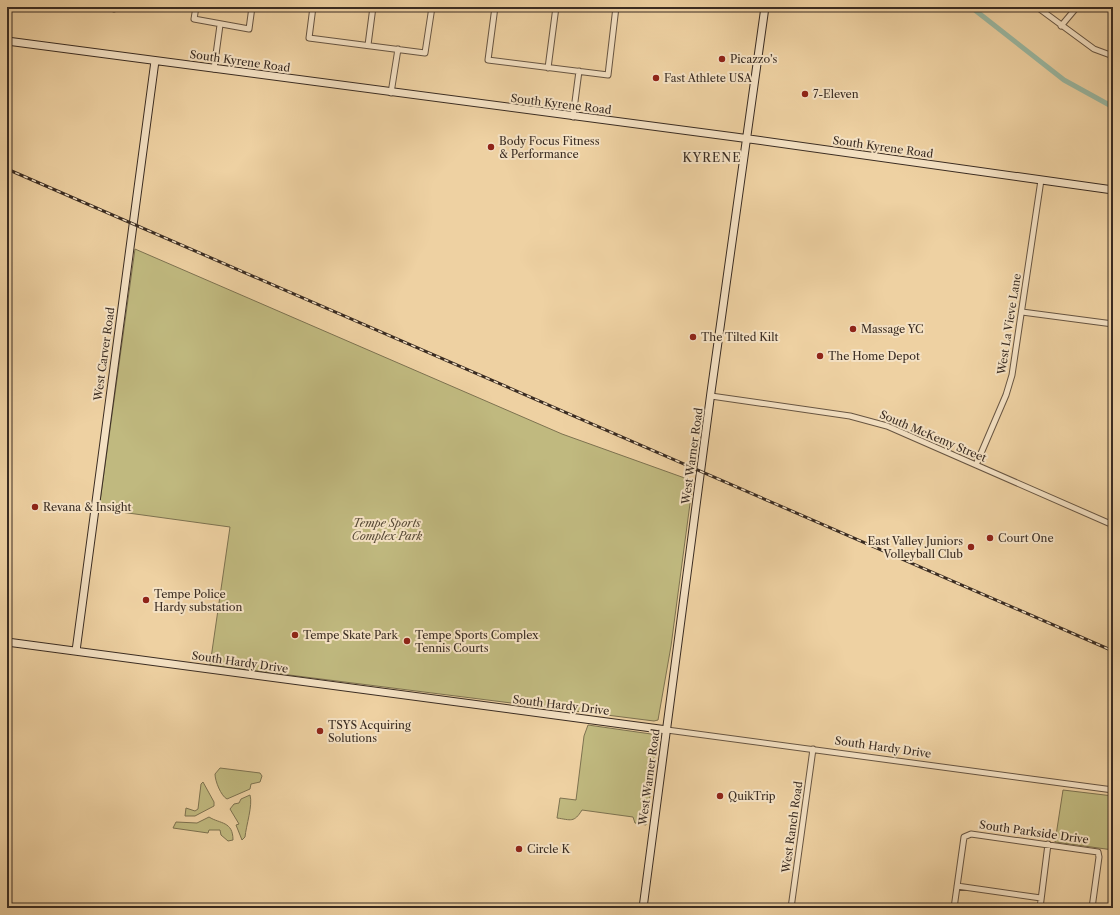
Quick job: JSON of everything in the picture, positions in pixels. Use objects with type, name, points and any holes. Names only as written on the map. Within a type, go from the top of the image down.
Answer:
[{"type":"main road","name":"West Warner Road","points":[[643,908],[711,396],[765,7]]},
{"type":"main road","name":"South Kyrene Road","points":[[7,41],[391,93],[747,138],[1113,190]]},
{"type":"main road","name":"West Carver Road","points":[[76,651],[155,61]]},
{"type":"main road","name":"South Hardy Drive","points":[[7,642],[667,730]]},
{"type":"street","points":[[108,7],[114,9],[118,7]]},
{"type":"street","points":[[196,7],[194,19],[220,25],[249,29],[252,7]]},
{"type":"street","points":[[313,7],[309,38],[426,53],[432,7]]},
{"type":"street","points":[[368,45],[373,7]]},
{"type":"street","points":[[495,7],[488,60],[608,75],[616,7]]},
{"type":"street","points":[[548,68],[556,7]]},
{"type":"street","points":[[1037,7],[1094,49],[1113,56]]},
{"type":"street","points":[[1061,26],[1076,7]]},
{"type":"street","points":[[214,69],[220,25]]},
{"type":"street","points":[[391,93],[398,49]]},
{"type":"street","points":[[573,116],[579,71]]},
{"type":"street","name":"West La Vieve Lane","points":[[976,465],[1010,384],[1017,348],[1041,180]]},
{"type":"street","points":[[1022,312],[1113,324]]},
{"type":"street","name":"South McKemy Street","points":[[711,396],[861,418],[887,426],[1113,524]]},
{"type":"street","name":"South Hardy Drive","points":[[667,730],[1113,790]]},
{"type":"street","name":"West Ranch Road","points":[[791,908],[813,749]]},
{"type":"street","name":"South Parkside Drive","points":[[957,886],[964,837],[967,835],[972,834],[1098,852],[1099,858],[1092,908]]},
{"type":"street","points":[[1040,908],[1048,844]]},
{"type":"street","points":[[954,908],[957,886],[1041,898]]},
{"type":"green space","name":"Tempe Sports Complex Park","points":[[135,249],[562,434],[693,481],[671,646],[658,720],[654,721],[210,665],[230,527],[99,509]]},
{"type":"green space","points":[[588,725],[658,735],[646,825],[635,823],[633,817],[582,810],[577,817],[572,820],[557,818],[560,798],[576,800],[584,736]]},
{"type":"green space","points":[[220,768],[260,773],[262,776],[260,782],[251,784],[250,789],[227,799],[221,792],[216,780],[215,774]]},
{"type":"green space","points":[[203,782],[214,802],[214,806],[195,816],[185,816],[186,808],[195,811],[198,809],[201,784]]},
{"type":"green space","points":[[1063,790],[1113,796],[1113,850],[1055,842]]},
{"type":"green space","points":[[250,795],[251,804],[249,816],[245,837],[242,840],[236,825],[239,824],[230,809],[234,804],[239,803],[241,799]]},
{"type":"green space","points":[[209,817],[228,826],[231,829],[233,840],[228,841],[221,835],[220,830],[209,830],[208,833],[173,828],[176,822],[197,823]]},
{"type":"waterway","points":[[971,7],[1064,80],[1113,107]]},
{"type":"railway","points":[[7,169],[1113,651]]},
{"type":"place","name":"Picazzo’s","points":[[722,59]]},
{"type":"place","name":"Fast Athlete USA","points":[[656,78]]},
{"type":"place","name":"7-Eleven","points":[[805,94]]},
{"type":"place","name":"Body Focus Fitness & Performance","points":[[491,147]]},
{"type":"place","name":"Massage YC","points":[[853,329]]},
{"type":"place","name":"The Tilted Kilt","points":[[693,337]]},
{"type":"place","name":"The Home Depot","points":[[820,356]]},
{"type":"place","name":"Revana & Insight","points":[[35,507]]},
{"type":"place","name":"Court One","points":[[990,538]]},
{"type":"place","name":"East Valley Juniors Volleyball Club","points":[[971,547]]},
{"type":"place","name":"Tempe Police Hardy substation","points":[[146,600]]},
{"type":"place","name":"Tempe Skate Park","points":[[295,635]]},
{"type":"place","name":"Tempe Sports Complex Tennis Courts","points":[[407,641]]},
{"type":"place","name":"TSYS Acquiring Solutions","points":[[320,731]]},
{"type":"place","name":"QuikTrip","points":[[720,796]]},
{"type":"place","name":"Circle K","points":[[519,849]]},
{"type":"district","name":"KYRENE","points":[[712,157]]}]
